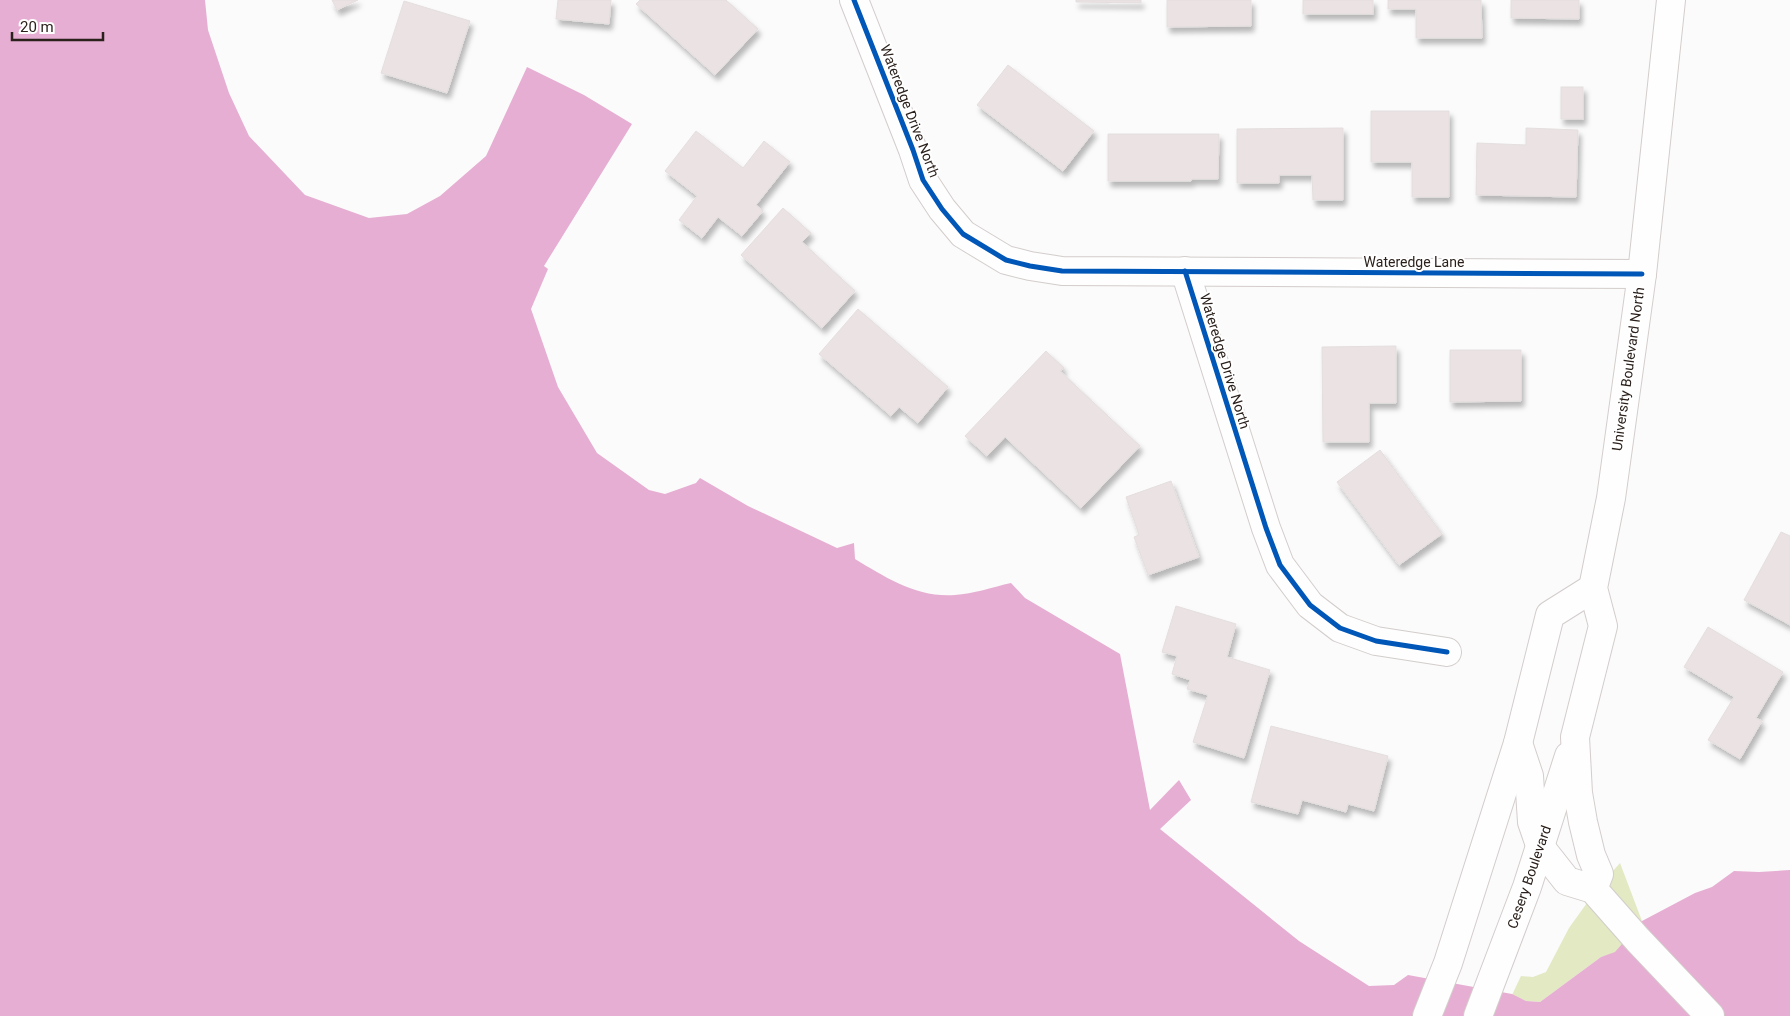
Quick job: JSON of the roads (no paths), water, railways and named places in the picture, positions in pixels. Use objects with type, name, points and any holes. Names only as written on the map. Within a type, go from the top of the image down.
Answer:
[{"type":"main road","name":"Wateredge Drive North","points":[[854,0],[910,141],[923,180],[942,210],[964,234],[1006,260],[1062,271],[1185,271],[1266,528],[1280,565],[1310,605],[1340,628],[1376,641],[1447,652]]},
{"type":"main road","name":"University Boulevard North","points":[[1593,889],[1599,874],[1591,855],[1578,794],[1575,736],[1603,626],[1593,588],[1610,498],[1642,274],[1671,0]]},
{"type":"main road","name":"Wateredge Lane","points":[[1185,271],[1642,274]]},
{"type":"main road","points":[[1427,1016],[1448,963],[1518,743],[1550,615],[1593,588]]},
{"type":"main road","name":"Cesery Boulevard","points":[[1478,1016],[1541,848],[1575,736]]},
{"type":"main road","points":[[1518,743],[1529,776],[1532,822],[1541,848],[1567,881],[1593,889],[1710,1016]]}]
